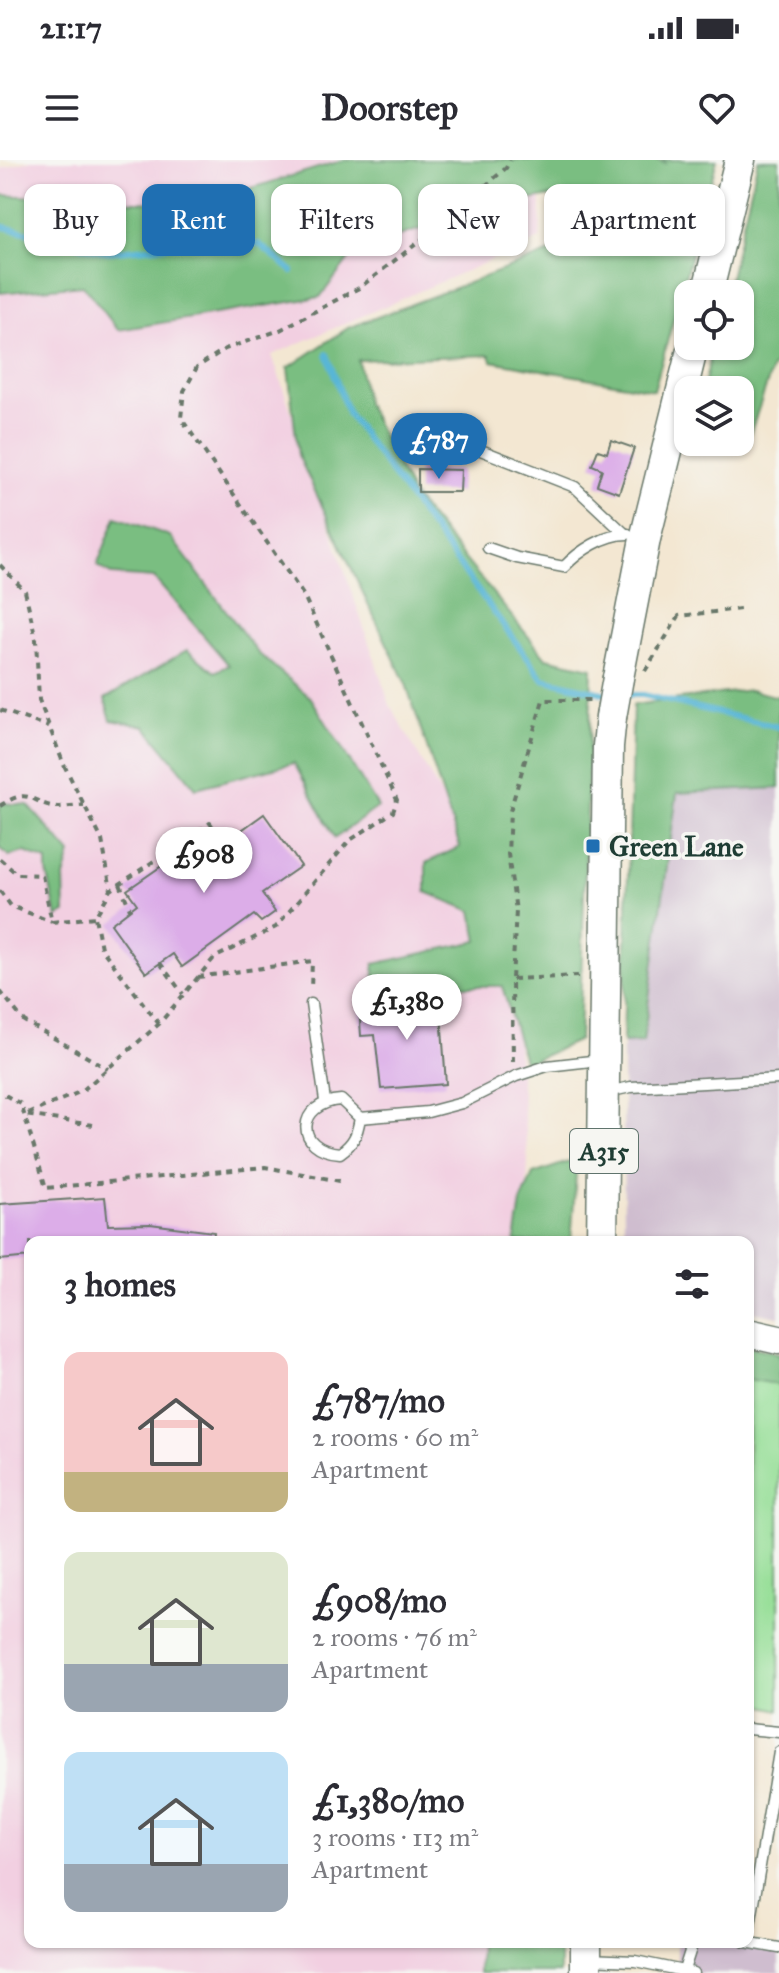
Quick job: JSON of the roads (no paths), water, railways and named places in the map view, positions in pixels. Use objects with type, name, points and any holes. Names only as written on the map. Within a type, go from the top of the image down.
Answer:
[{"type":"main road","points":[[710,280],[740,160]]},
{"type":"main road","name":"A315","points":[[602,1236],[608,746],[618,694],[634,536],[689,360]]},
{"type":"street","points":[[754,1334],[779,1340]]},
{"type":"lane","points":[[473,447],[575,487],[634,536]]},
{"type":"lane","points":[[488,548],[517,558],[564,567],[578,553],[634,536]]},
{"type":"lane","points":[[311,1004],[325,1101]]},
{"type":"lane","points":[[360,1118],[357,1135],[340,1153],[315,1147],[309,1137],[306,1123],[313,1110],[325,1101],[341,1100],[360,1118],[428,1112],[462,1103],[516,1076],[547,1066],[606,1060]]},
{"type":"lane","points":[[605,1093],[631,1087],[779,1079]]},
{"type":"lane","points":[[754,1730],[779,1732]]},
{"type":"lane","points":[[754,1900],[779,1752]]},
{"type":"lane","points":[[754,1943],[779,1948]]},
{"type":"lane","points":[[586,1958],[635,1961],[689,1972],[692,1948]]},
{"type":"waterway","points":[[0,226],[107,252],[208,242],[259,244],[292,271]]},
{"type":"waterway","points":[[327,354],[348,414],[543,679],[607,694]]},
{"type":"waterway","points":[[622,695],[643,695],[779,727]]},
{"type":"place","name":"Green Lane","points":[[593,846]]}]
